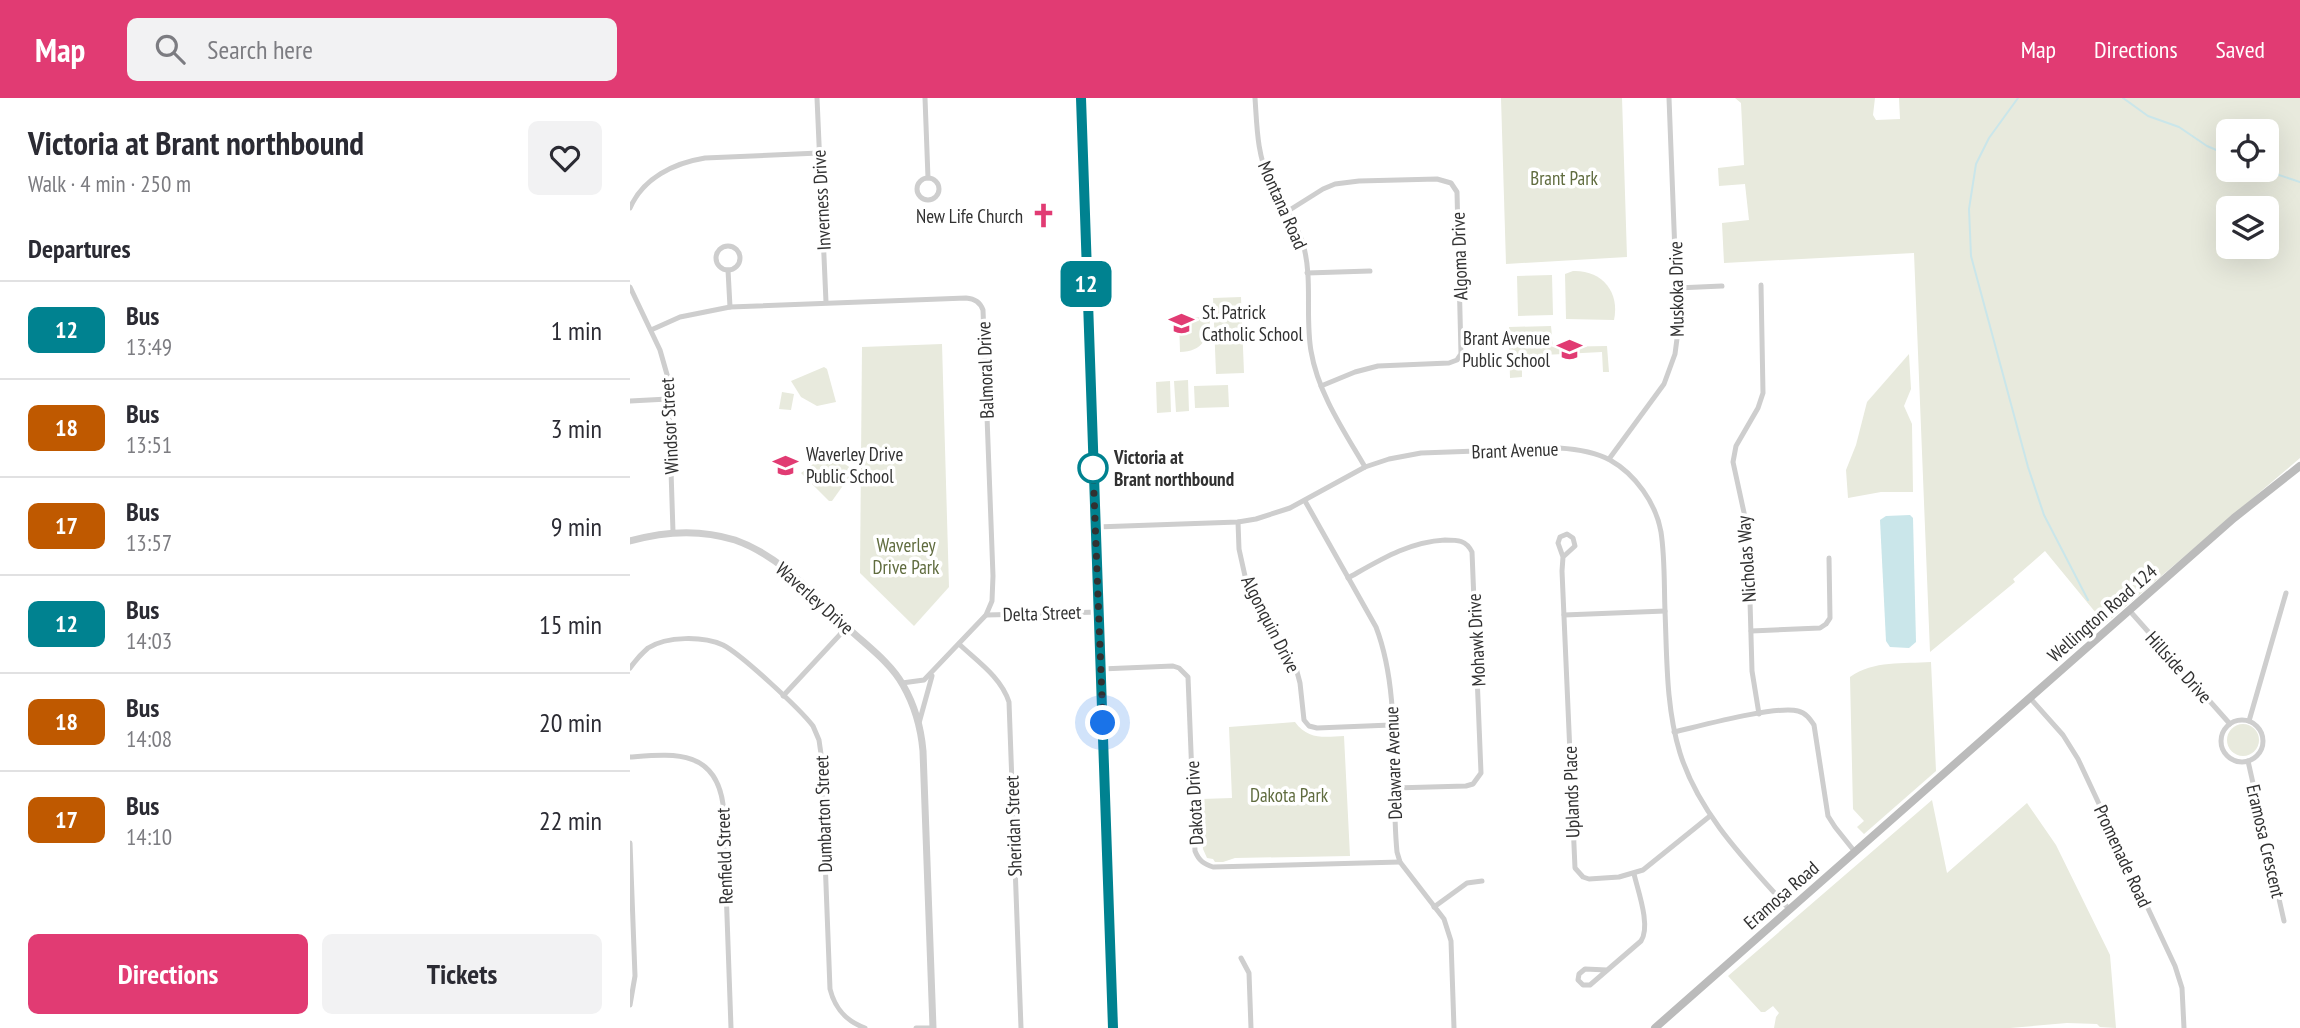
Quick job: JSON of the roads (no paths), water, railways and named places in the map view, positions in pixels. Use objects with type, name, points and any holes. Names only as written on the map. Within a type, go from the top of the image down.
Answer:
[{"type":"main road","points":[[1081,98],[1113,1028]]},
{"type":"main road","name":"Wellington Road 124","points":[[1928,787],[2234,518],[2300,466]]},
{"type":"main road","name":"Eramosa Road","points":[[1655,1028],[1928,787]]},
{"type":"main road","points":[[1660,1028],[1668,1017]]},
{"type":"street","name":"Inverness Drive","points":[[817,98],[826,302]]},
{"type":"street","points":[[925,98],[928,178]]},
{"type":"street","name":"Montana Road","points":[[1255,98],[1257,143],[1262,163],[1303,245],[1310,347],[1321,386],[1365,467]]},
{"type":"street","name":"Muskoka Drive","points":[[1609,459],[1664,384],[1671,368],[1678,331],[1669,98]]},
{"type":"street","points":[[630,208],[632,199],[657,175],[689,161],[819,153]]},
{"type":"street","points":[[928,178],[936,182],[939,188],[935,198],[928,200],[919,195],[917,188],[920,181],[928,178]]},
{"type":"street","name":"Algoma Drive","points":[[1288,211],[1323,189],[1347,182],[1437,179],[1451,183],[1457,192],[1461,354],[1457,360],[1449,363],[1368,368],[1321,386]]},
{"type":"street","points":[[726,246],[736,250],[740,256],[738,264],[728,270],[721,267],[717,260],[718,253],[726,246]]},
{"type":"street","points":[[728,270],[730,307]]},
{"type":"street","points":[[1307,273],[1370,271]]},
{"type":"street","name":"Nicholas Way","points":[[1759,714],[1752,671],[1748,531],[1733,462],[1735,446],[1758,408],[1763,393],[1761,285]]},
{"type":"street","points":[[1677,288],[1721,286]]},
{"type":"street","name":"Windsor Street","points":[[630,287],[665,363],[668,378],[673,532]]},
{"type":"street","name":"Balmoral Drive","points":[[651,330],[680,317],[730,307],[966,298],[981,305],[993,576],[992,601],[986,615]]},
{"type":"street","points":[[630,401],[668,399]]},
{"type":"street","name":"Brant Avenue","points":[[1096,527],[1238,522],[1271,515],[1305,502],[1365,467],[1389,458],[1421,453],[1547,448],[1572,449],[1609,459],[1636,482],[1650,502],[1661,528],[1669,701],[1674,732],[1691,782],[1710,816],[1789,909]]},
{"type":"street","name":"Delaware Avenue","points":[[1305,502],[1376,627],[1383,647],[1390,678],[1399,862]]},
{"type":"street","name":"Algonquin Drive","points":[[1238,522],[1239,550],[1245,576],[1297,670],[1304,720],[1309,726],[1318,728],[1391,725]]},
{"type":"street","name":"Waverley Drive","points":[[630,541],[673,532],[726,538],[765,554],[784,567],[886,662],[902,683],[919,723],[923,761],[933,1028]]},
{"type":"street","name":"Mohawk Drive","points":[[1348,578],[1391,554],[1420,542],[1459,540],[1469,546],[1472,552],[1481,773],[1473,784],[1466,786],[1394,788]]},
{"type":"street","name":"Uplands Place","points":[[1563,557],[1573,863],[1578,873],[1589,879],[1634,874],[1652,865],[1710,816]]},
{"type":"street","points":[[1751,631],[1821,628],[1826,624],[1830,618],[1829,558]]},
{"type":"street","points":[[2230,724],[2249,721],[2287,593]]},
{"type":"street","name":"Hillside Drive","points":[[2129,610],[2230,724]]},
{"type":"street","name":"Delta Street","points":[[986,615],[1099,611]]},
{"type":"street","points":[[1564,615],[1665,611]]},
{"type":"street","points":[[902,683],[925,680],[986,615]]},
{"type":"street","points":[[783,696],[847,627]]},
{"type":"street","name":"Dumbarton Street","points":[[630,668],[655,645],[677,640],[706,640],[723,645],[736,653],[811,723],[820,744],[832,997],[848,1020],[865,1028]]},
{"type":"street","name":"Sheridan Street","points":[[959,644],[998,681],[1009,702],[1021,1028]]},
{"type":"street","name":"Dakota Drive","points":[[1101,669],[1173,666],[1188,677],[1195,851],[1205,865],[1213,867],[1399,862]]},
{"type":"street","name":"Waverley Drive","points":[[919,723],[933,673]]},
{"type":"street","name":"Promenade Road","points":[[2030,698],[2063,735],[2078,758],[2175,965],[2182,988],[2184,1028]]},
{"type":"street","points":[[1674,732],[1759,714],[1800,711],[1809,717],[1814,725],[1828,816],[1855,852]]},
{"type":"street","name":"Eramosa Crescent","points":[[2230,724],[2222,738],[2225,753],[2239,761],[2248,761],[2258,755],[2263,742],[2260,729],[2249,721]]},
{"type":"street","name":"Renfield Street","points":[[630,757],[671,755],[689,758],[709,769],[719,786],[723,804],[731,1028]]},
{"type":"street","name":"Eramosa Crescent","points":[[2248,761],[2284,921]]},
{"type":"street","points":[[630,842],[635,976],[630,1005]]},
{"type":"street","points":[[1399,862],[1444,919],[1451,941],[1454,1028]]},
{"type":"street","points":[[1607,970],[1585,969],[1579,974],[1578,980],[1583,985],[1590,985],[1641,941],[1646,932],[1634,874]]},
{"type":"street","points":[[1434,907],[1467,883],[1482,881]]},
{"type":"street","points":[[1241,958],[1249,973],[1251,1028]]},
{"type":"street","points":[[916,1028],[933,1028]]},
{"type":"water","points":[[1910,515],[1913,518],[1916,642],[1909,648],[1890,647],[1886,641],[1880,520],[1886,516]]},
{"type":"waterway","points":[[2018,98],[1989,138],[1976,164],[1969,209],[1971,256],[2028,467],[2044,515],[2088,600]]},
{"type":"waterway","points":[[2123,98],[2148,116],[2179,127],[2216,150]]},
{"type":"waterway","points":[[2279,175],[2300,182]]},
{"type":"place","name":"New Life Church","points":[[1043,216]]},
{"type":"place","name":"St. Patrick Catholic School","points":[[1182,323]]},
{"type":"place","name":"Brant Avenue Public School","points":[[1570,349]]},
{"type":"place","name":"Waverley Drive Public School","points":[[786,465]]},
{"type":"place","name":"Victoria at Brant northbound","points":[[1093,468]]},
{"type":"park label","name":"Brant Park","points":[[1564,178]]},
{"type":"park label","name":"Waverley Drive Park","points":[[906,556]]},
{"type":"park label","name":"Dakota Park","points":[[1289,795]]}]
